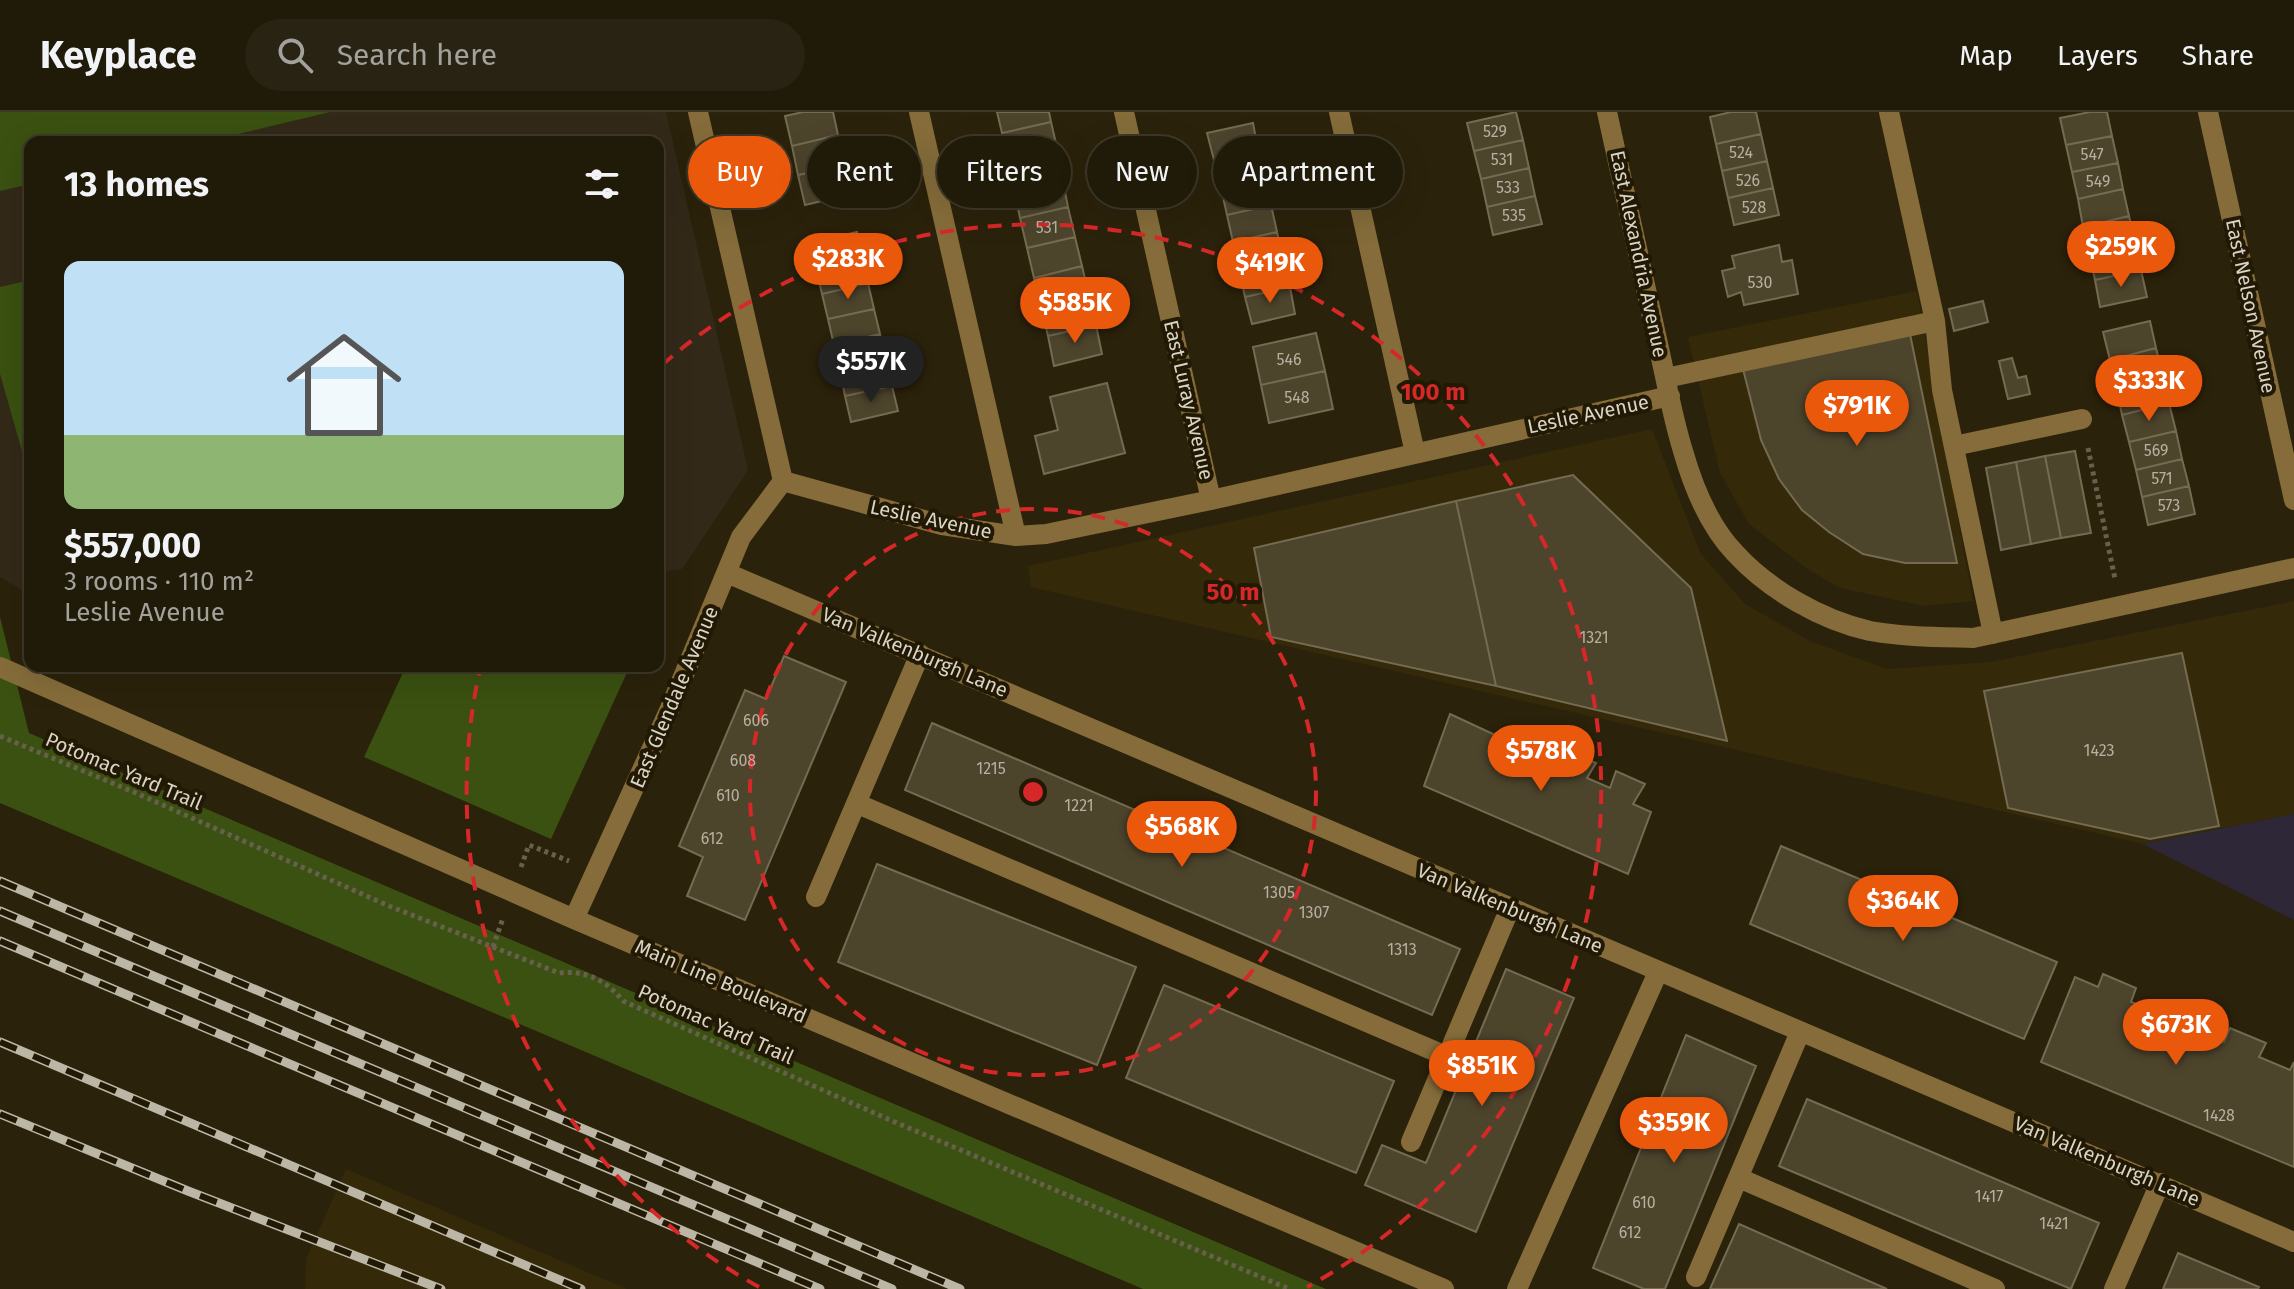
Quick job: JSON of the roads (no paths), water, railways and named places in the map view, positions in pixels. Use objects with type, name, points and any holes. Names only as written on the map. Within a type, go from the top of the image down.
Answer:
[{"type":"street","points":[[698,112],[783,481]]},
{"type":"street","points":[[919,112],[1016,536]]},
{"type":"street","name":"East Luray Avenue","points":[[1124,112],[1211,500]]},
{"type":"street","points":[[1339,112],[1415,453]]},
{"type":"street","name":"East Alexandria Avenue","points":[[1607,112],[1668,387]]},
{"type":"street","points":[[1889,112],[1935,321],[1942,390],[1993,634]]},
{"type":"street","name":"East Nelson Avenue","points":[[2208,112],[2294,500]]},
{"type":"street","points":[[1668,387],[1935,321]]},
{"type":"street","name":"Leslie Avenue","points":[[783,481],[942,525],[1016,536],[1071,530],[1211,500],[1415,453],[1668,387],[1682,450],[1706,509],[1735,553],[1775,588],[1813,610],[1872,631],[1973,638],[2294,568]]},
{"type":"street","points":[[1954,446],[2082,419]]},
{"type":"street","name":"East Glendale Avenue","points":[[574,919],[668,713],[741,537],[783,481]]},
{"type":"street","name":"Van Valkenburgh Lane","points":[[727,573],[2294,1242]]},
{"type":"street","points":[[816,897],[920,654]]},
{"type":"street","name":"Main Line Boulevard","points":[[0,667],[574,919],[1444,1289]]},
{"type":"street","points":[[858,804],[1446,1056]]},
{"type":"street","points":[[1411,1142],[1510,908]]},
{"type":"street","points":[[1517,1289],[1658,972]]},
{"type":"street","points":[[1696,1277],[1800,1032]]},
{"type":"street","points":[[1739,1178],[1995,1289]]},
{"type":"street","points":[[2114,1289],[2160,1183]]},
{"type":"railway","points":[[0,881],[960,1289]]},
{"type":"railway","points":[[0,911],[892,1289]]},
{"type":"railway","points":[[0,941],[820,1289]]},
{"type":"railway","points":[[0,1042],[581,1289]]},
{"type":"railway","points":[[0,1114],[441,1289]]}]
